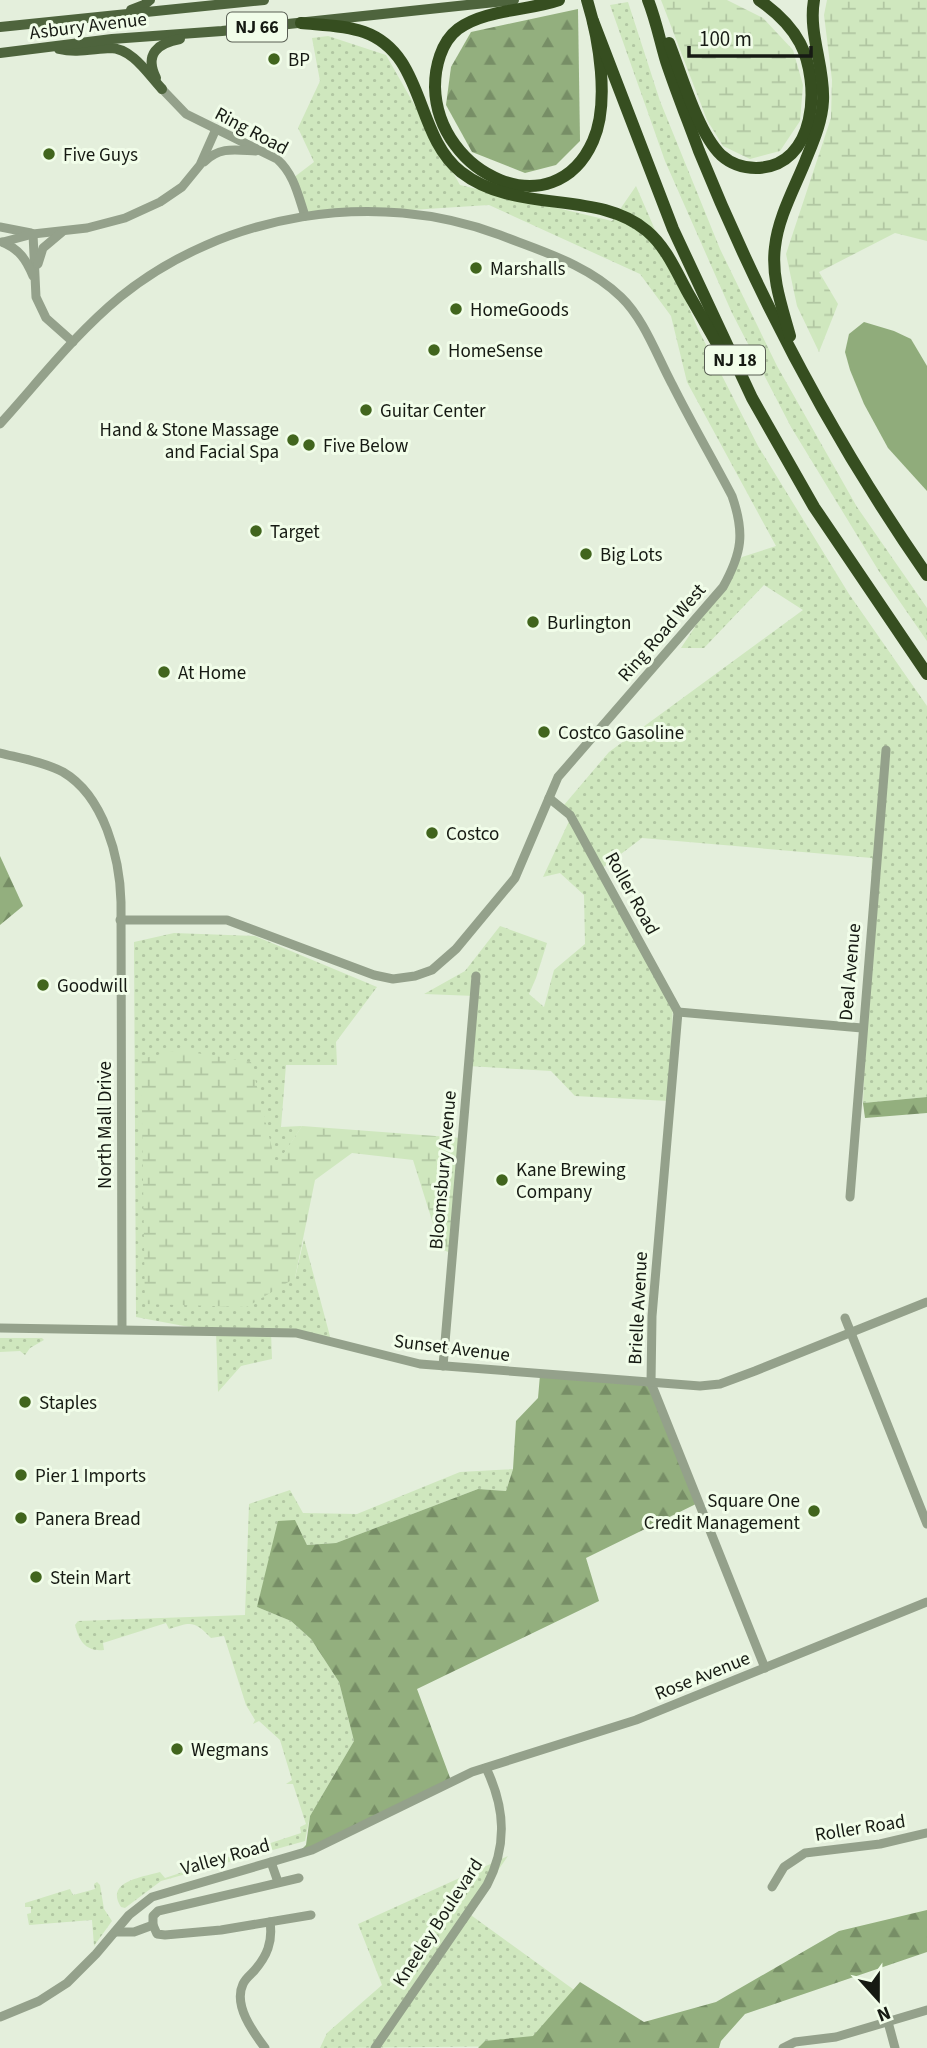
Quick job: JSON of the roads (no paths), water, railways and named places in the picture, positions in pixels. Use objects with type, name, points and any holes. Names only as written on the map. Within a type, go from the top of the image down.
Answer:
[{"type":"highway","points":[[559,0],[471,22],[452,34],[441,52],[435,81],[435,98],[440,121],[455,148],[483,173],[517,185],[536,184],[559,177],[583,157],[597,131],[600,104],[600,76],[592,18]]},
{"type":"highway","name":"NJ 18","points":[[587,0],[673,229],[752,398],[814,507],[927,674]]},
{"type":"highway","points":[[650,4],[712,143],[735,164],[759,168],[778,163],[797,146],[808,122],[812,92],[807,62],[799,43],[788,26],[759,0]]},
{"type":"highway","points":[[796,356],[776,287],[774,254],[779,227],[817,133],[822,111],[822,76],[812,19],[814,0]]},
{"type":"highway","name":"NJ 18","points":[[650,4],[674,82],[717,194],[755,280],[860,471],[927,575]]},
{"type":"highway","points":[[301,23],[347,27],[364,32],[389,46],[407,69],[443,153],[459,171],[482,186],[500,193],[616,214],[645,230],[670,260],[736,377],[752,398]]},
{"type":"main road","points":[[112,15],[144,5],[150,0]]},
{"type":"main road","points":[[205,0],[219,4]]},
{"type":"main road","name":"Asbury Avenue","points":[[0,27],[264,0]]},
{"type":"main road","name":"Asbury Avenue","points":[[0,52],[514,0]]},
{"type":"main road","points":[[162,89],[150,65],[152,55],[158,47],[169,41],[222,31]]},
{"type":"main road","points":[[49,47],[73,52],[110,48],[124,51],[162,89]]},
{"type":"street","name":"Ring Road","points":[[162,89],[186,114],[277,159],[291,174],[305,216]]},
{"type":"street","points":[[200,165],[216,130]]},
{"type":"street","points":[[1,242],[125,218],[160,202],[182,187],[208,157],[225,149],[263,152]]},
{"type":"street","name":"Ring Road West","points":[[0,424],[74,342],[121,296],[179,258],[239,232],[305,216],[388,212],[422,214],[452,219],[484,229],[586,269],[623,299],[642,327],[732,496],[740,518],[736,564],[723,587],[558,777],[515,878],[445,960],[432,970],[393,979],[374,975],[227,920],[120,920]]},
{"type":"street","points":[[0,227],[33,234]]},
{"type":"street","points":[[34,279],[43,248],[62,232]]},
{"type":"street","points":[[33,234],[36,298],[46,318],[74,342]]},
{"type":"street","points":[[1,242],[17,248],[34,279]]},
{"type":"street","name":"Deal Avenue","points":[[850,1197],[886,750]]},
{"type":"street","name":"North Mall Drive","points":[[0,753],[56,769],[71,778],[83,790],[99,815],[115,853],[121,879],[122,1329]]},
{"type":"street","name":"Roller Road","points":[[548,798],[570,815],[678,1012]]},
{"type":"street","name":"Bloomsbury Avenue","points":[[443,1366],[475,976]]},
{"type":"street","points":[[678,1012],[862,1028]]},
{"type":"street","name":"Brielle Avenue","points":[[678,1012],[652,1317],[651,1383],[765,1668]]},
{"type":"street","name":"Sunset Avenue","points":[[0,1328],[296,1333],[337,1341],[385,1357],[443,1366],[700,1386],[720,1384],[927,1302]]},
{"type":"street","points":[[845,1318],[927,1524]]},
{"type":"street","name":"Rose Avenue","points":[[486,1768],[636,1720],[927,1602]]},
{"type":"street","name":"Valley Road","points":[[0,2017],[29,2006],[58,1989],[83,1968],[129,1915],[152,1897],[312,1850],[454,1780],[486,1768]]},
{"type":"street","name":"Kneeley Boulevard","points":[[375,2048],[492,1875],[500,1849],[502,1822],[499,1802],[486,1768]]},
{"type":"street","name":"Roller Road","points":[[772,1887],[784,1867],[805,1853],[880,1844],[927,1833]]},
{"type":"street","points":[[271,1861],[278,1882]]},
{"type":"street","points":[[299,1878],[158,1911],[153,1916],[153,1926],[157,1934],[165,1935],[221,1930],[311,1915]]},
{"type":"street","points":[[201,1881],[206,1899]]},
{"type":"street","points":[[265,2048],[246,2018],[242,2004],[242,1984],[266,1957],[270,1922]]},
{"type":"street","points":[[115,1932],[134,1932],[153,1926]]},
{"type":"street","points":[[783,2048],[795,2042],[836,2037],[927,2010]]},
{"type":"street","points":[[888,2022],[895,2048]]},
{"type":"place","name":"BP","points":[[274,59]]},
{"type":"place","name":"Five Guys","points":[[49,154]]},
{"type":"place","name":"Marshalls","points":[[476,268]]},
{"type":"place","name":"HomeGoods","points":[[456,309]]},
{"type":"place","name":"HomeSense","points":[[434,350]]},
{"type":"place","name":"Guitar Center","points":[[366,410]]},
{"type":"place","name":"Hand & Stone Massage and Facial Spa","points":[[293,440]]},
{"type":"place","name":"Five Below","points":[[309,445]]},
{"type":"place","name":"Target","points":[[256,531]]},
{"type":"place","name":"Big Lots","points":[[586,554]]},
{"type":"place","name":"Burlington","points":[[533,622]]},
{"type":"place","name":"At Home","points":[[164,672]]},
{"type":"place","name":"Costco Gasoline","points":[[544,732]]},
{"type":"place","name":"Costco","points":[[432,833]]},
{"type":"place","name":"Goodwill","points":[[43,985]]},
{"type":"place","name":"Kane Brewing Company","points":[[502,1180]]},
{"type":"place","name":"Staples","points":[[25,1402]]},
{"type":"place","name":"Pier 1 Imports","points":[[21,1475]]},
{"type":"place","name":"Square One Credit Management","points":[[814,1511]]},
{"type":"place","name":"Panera Bread","points":[[21,1518]]},
{"type":"place","name":"Stein Mart","points":[[36,1577]]},
{"type":"place","name":"Wegmans","points":[[177,1749]]}]
